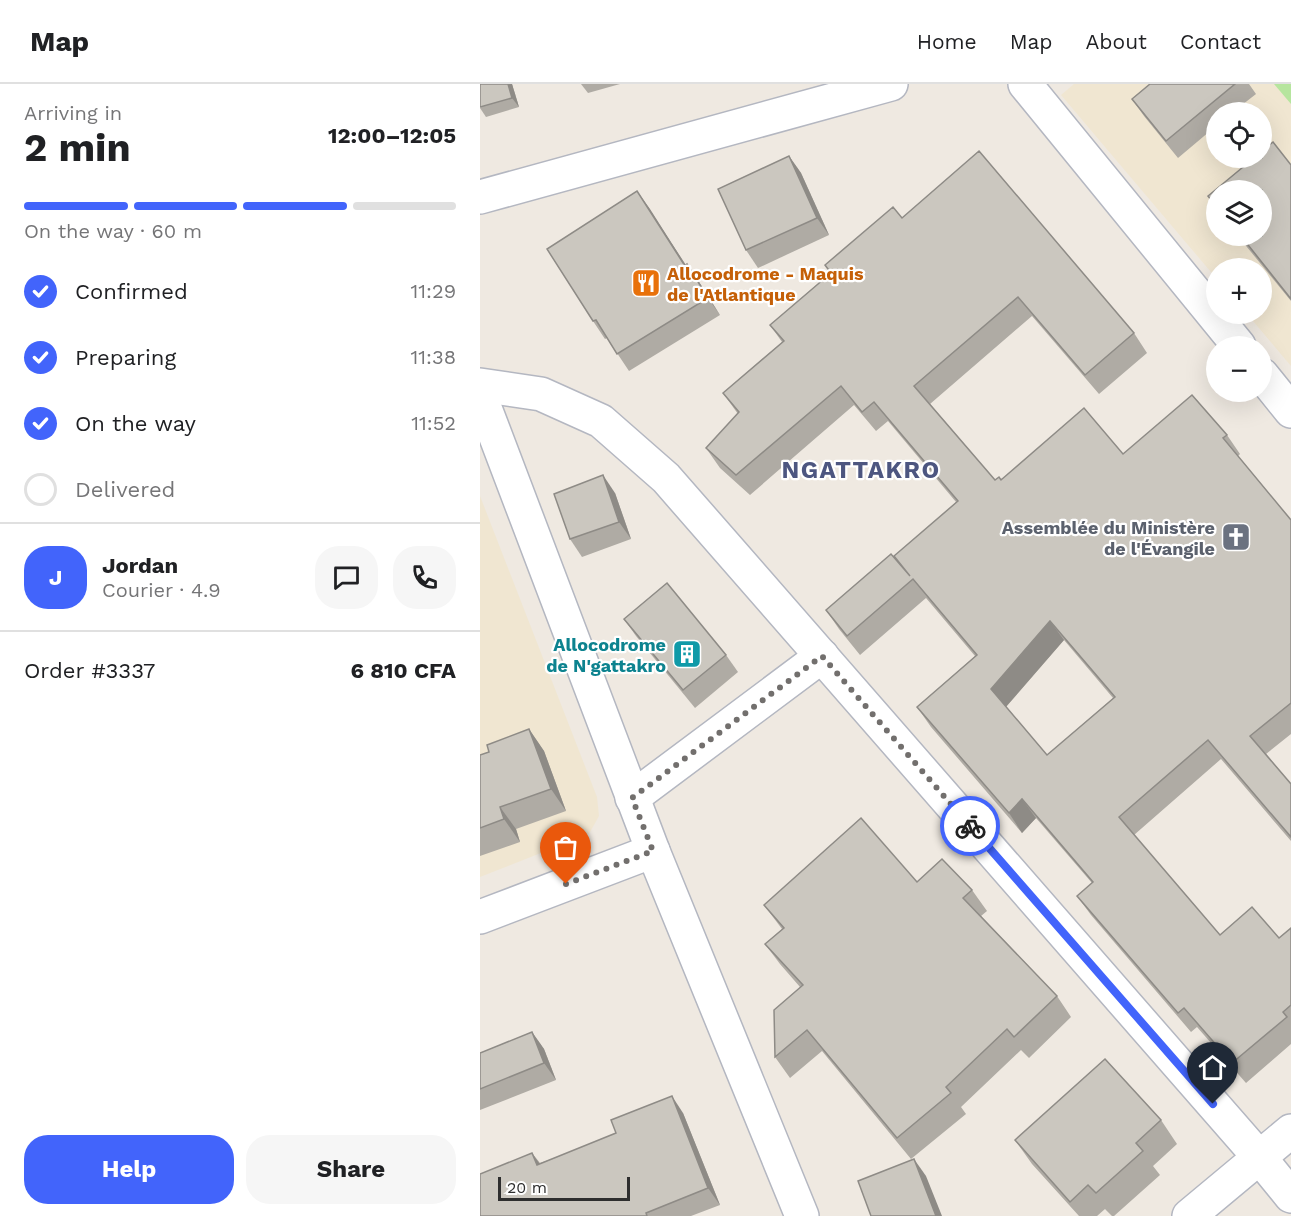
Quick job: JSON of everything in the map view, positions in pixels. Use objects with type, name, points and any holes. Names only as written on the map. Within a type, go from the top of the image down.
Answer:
[{"type":"street","points":[[480,197],[891,84]]},
{"type":"street","points":[[1025,84],[1231,336]]},
{"type":"street","points":[[480,385],[541,394],[601,422],[666,478],[1291,1196]]},
{"type":"street","points":[[1272,387],[1291,411]]},
{"type":"street","points":[[480,395],[632,798],[802,1216]]},
{"type":"street","points":[[632,798],[822,656]]},
{"type":"street","points":[[480,917],[653,851]]},
{"type":"street","points":[[1189,1216],[1291,1131]]},
{"type":"shaded area","points":[[1074,84],[1291,84],[1291,366],[1272,344],[1272,336],[1266,336],[1255,324],[1272,324],[1272,258],[1206,258],[1206,266],[1061,95]]},
{"type":"shaded area","points":[[480,496],[597,797],[599,816],[589,834],[480,877]]},
{"type":"green space","points":[[1274,84],[1291,84],[1291,104]]},
{"type":"building","points":[[480,84],[508,84],[512,98],[480,107]]},
{"type":"building","points":[[1150,84],[1235,84],[1213,102],[1206,102],[1206,108],[1166,141],[1132,99]]},
{"type":"building","points":[[1272,143],[1291,165],[1291,299],[1272,275],[1272,258],[1258,258],[1249,246],[1272,246],[1272,180],[1227,180],[1242,168],[1272,168]]},
{"type":"building","points":[[979,151],[1134,333],[1085,375],[1018,297],[914,386],[995,480],[999,477],[1001,480],[1084,408],[1123,454],[1192,395],[1227,435],[1223,438],[1291,520],[1291,703],[1250,736],[1291,784],[1291,837],[1208,740],[1119,817],[1220,935],[1252,907],[1279,938],[1291,928],[1291,1005],[1283,1012],[1287,1017],[1232,1063],[1184,1008],[1178,1013],[1077,896],[1093,882],[1022,799],[1009,813],[917,707],[977,655],[913,579],[847,636],[826,610],[891,554],[910,576],[894,556],[958,501],[874,402],[862,412],[841,386],[736,475],[706,448],[739,412],[723,393],[784,341],[770,325],[831,273],[825,265],[893,207],[902,218]],"holes":[[[1050,621],[1115,697],[1047,755],[991,689]]]},
{"type":"building","points":[[789,156],[817,218],[746,250],[718,189]]},
{"type":"building","points":[[637,191],[708,298],[617,354],[547,249]]},
{"type":"building","points":[[603,475],[619,522],[570,539],[554,494]]},
{"type":"building","name":"Allocodrome de N'gattakro","points":[[667,583],[726,655],[683,690],[624,619]]},
{"type":"building","points":[[529,729],[551,789],[500,807],[504,819],[480,828],[480,755],[489,752],[487,745]]},
{"type":"building","points":[[861,818],[917,882],[942,859],[972,890],[963,898],[1057,996],[1014,1037],[1007,1029],[946,1087],[951,1093],[897,1138],[807,1030],[775,1057],[774,1010],[803,985],[765,944],[784,928],[764,905]]},
{"type":"building","points":[[532,1032],[544,1063],[480,1089],[480,1053]]},
{"type":"building","points":[[1105,1059],[1161,1120],[1136,1143],[1143,1151],[1096,1193],[1088,1185],[1070,1202],[1015,1140]]},
{"type":"building","points":[[672,1096],[708,1188],[646,1213],[647,1216],[480,1216],[480,1174],[532,1153],[537,1165],[616,1133],[611,1120]]},
{"type":"building","points":[[914,1159],[936,1216],[871,1216],[858,1181]]},
{"type":"way so far","points":[[566,884],[653,851],[632,798],[822,656],[970,826]]},
{"type":"place","name":"Allocodrome - Maquis de l'Atlantique","points":[[646,283]]},
{"type":"place","name":"Assemblée du Ministère de l'Évangile","points":[[1236,537]]},
{"type":"place","name":"Allocodrome de N'gattakro","points":[[687,654]]},
{"type":"district","name":"NGATTAKRO","points":[[861,470]]},
{"type":"route","points":[[970,826],[1213,1104]]}]
